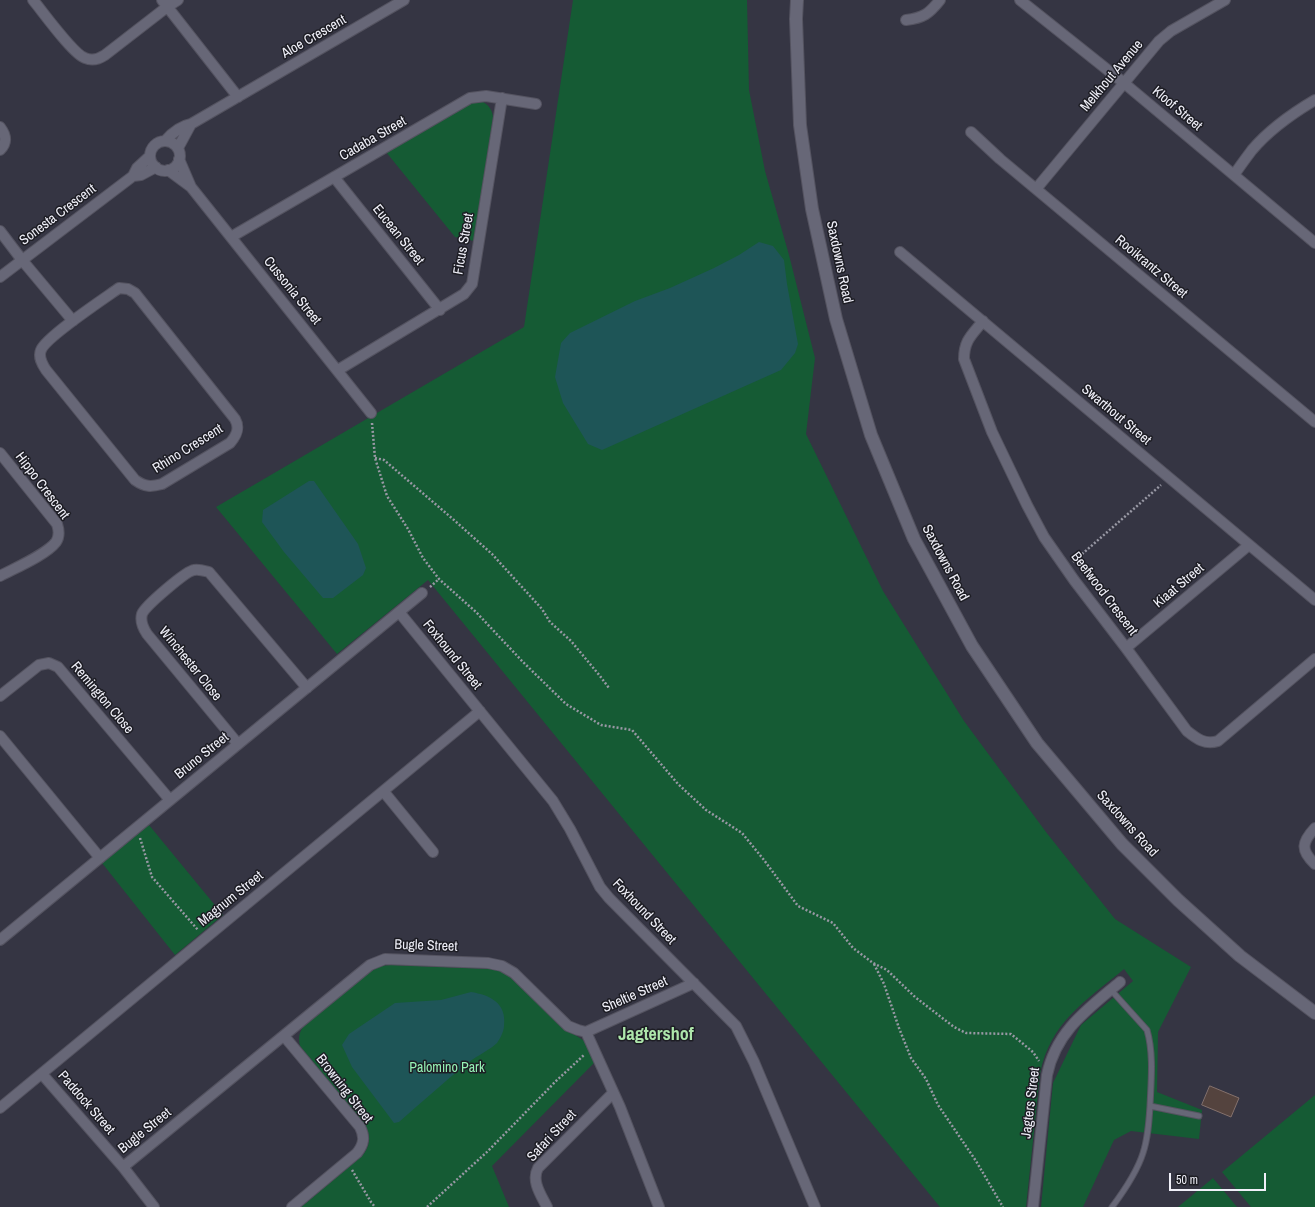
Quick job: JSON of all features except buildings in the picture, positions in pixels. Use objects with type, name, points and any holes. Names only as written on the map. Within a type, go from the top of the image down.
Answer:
[{"type":"street","points":[[33,0],[74,51],[90,60],[101,58],[105,55],[164,3],[178,0]]},
{"type":"street","name":"Aloe Crescent","points":[[165,141],[169,136],[184,125],[191,124],[404,0]]},
{"type":"street","name":"Saxdowns Road","points":[[797,0],[796,20],[800,125],[812,209],[827,280],[836,318],[871,435],[914,539],[972,646],[1037,743],[1122,844],[1178,900],[1240,956],[1315,1013]]},
{"type":"street","points":[[906,20],[920,18],[931,10],[940,0]]},
{"type":"street","name":"Kloof Street","points":[[1020,0],[1124,83],[1315,243]]},
{"type":"street","name":"Melkhout Avenue","points":[[1036,189],[1159,41],[1171,31],[1225,0]]},
{"type":"street","points":[[164,3],[238,97]]},
{"type":"street","name":"Cadaba Street","points":[[232,237],[470,98],[486,96],[536,104]]},
{"type":"street","name":"Ficus Street","points":[[338,370],[440,310],[464,294],[472,284],[502,98]]},
{"type":"street","points":[[1234,175],[1252,150],[1265,137],[1277,126],[1315,100]]},
{"type":"street","points":[[178,148],[171,142],[165,141],[154,145],[150,152],[150,156],[156,168],[168,170],[175,166],[180,159],[178,148],[191,124]]},
{"type":"street","points":[[0,127],[4,132],[6,140],[0,150]]},
{"type":"street","name":"Rooikrantz Street","points":[[971,132],[1000,159],[1315,422]]},
{"type":"street","name":"Sonesta Crescent","points":[[0,276],[133,176],[137,168],[150,156]]},
{"type":"street","name":"Cussonia Street","points":[[180,159],[191,187]]},
{"type":"street","name":"Sonesta Crescent","points":[[133,176],[141,175],[156,168]]},
{"type":"street","name":"Cussonia Street","points":[[168,170],[191,187],[371,413]]},
{"type":"street","name":"Eucean Street","points":[[334,178],[440,310]]},
{"type":"street","points":[[0,231],[73,321]]},
{"type":"street","name":"Swarthout Street","points":[[900,252],[1315,600]]},
{"type":"street","name":"Rhino Crescent","points":[[119,288],[128,289],[135,293],[235,419],[238,424],[238,429],[234,438],[230,443],[162,484],[145,486],[135,480],[42,364],[40,356],[42,348],[73,321],[119,288]]},
{"type":"street","name":"Beefwood Crescent","points":[[982,321],[968,339],[964,349],[964,359],[992,432],[1027,505],[1044,537],[1187,731],[1196,739],[1203,742],[1211,743],[1218,741],[1315,659]]},
{"type":"street","name":"Hippo Crescent","points":[[0,453],[57,524],[59,530],[56,541],[47,550],[0,576]]},
{"type":"street","name":"Kiaat Street","points":[[1126,648],[1249,545]]},
{"type":"street","name":"Winchester Close","points":[[238,744],[142,627],[142,613],[148,605],[184,575],[193,570],[209,572],[217,579],[306,688]]},
{"type":"street","name":"Bruno Street","points":[[0,940],[422,593]]},
{"type":"street","name":"Foxhound Street","points":[[399,612],[553,801],[600,887],[609,898],[736,1026],[815,1207]]},
{"type":"street","name":"Remington Close","points":[[0,696],[35,667],[44,663],[49,663],[58,667],[170,800]]},
{"type":"street","name":"Magnum Street","points":[[0,1108],[384,792],[480,711]]},
{"type":"street","points":[[0,736],[100,858]]},
{"type":"street","points":[[384,792],[433,852]]},
{"type":"street","points":[[1315,828],[1306,840],[1304,851],[1308,858],[1315,864]]},
{"type":"street","name":"Bugle Street","points":[[123,1167],[370,965],[384,959],[488,963],[502,966],[514,973],[568,1026],[586,1032]]},
{"type":"street","name":"Jagters Street","points":[[1033,1207],[1048,1070],[1056,1047],[1068,1028],[1120,982]]},
{"type":"street","name":"Sheltie Street","points":[[586,1032],[694,983]]},
{"type":"street","points":[[586,1032],[613,1093],[659,1207]]},
{"type":"street","name":"Browning Street","points":[[284,1036],[363,1132],[363,1144],[357,1152],[292,1207]]},
{"type":"street","name":"Paddock Street","points":[[42,1074],[123,1167],[154,1207]]},
{"type":"street","name":"Safari Street","points":[[547,1207],[536,1182],[535,1176],[538,1168],[613,1093]]},
{"type":"lane","points":[[1111,990],[1147,1030],[1150,1038],[1151,1051],[1148,1133],[1143,1153],[1133,1175],[1112,1207]]},
{"type":"lane","points":[[1150,1106],[1199,1116]]},
{"type":"path","points":[[371,413],[375,458],[387,496],[424,558],[439,579],[476,612],[523,662],[566,704],[601,725],[632,730],[678,784],[706,810],[742,833],[798,906],[834,923],[853,948],[873,964],[887,970],[915,997],[954,1027],[966,1033],[1011,1034],[1033,1052],[1048,1070]]},
{"type":"path","points":[[375,458],[384,460],[492,554],[542,609],[550,622],[571,641],[609,688]]},
{"type":"path","points":[[1066,568],[1169,478]]},
{"type":"path","points":[[139,834],[152,877],[201,933]]},
{"type":"path","points":[[873,964],[884,984],[911,1058],[926,1079],[938,1105],[976,1161],[1003,1207]]},
{"type":"path","points":[[427,1207],[488,1151],[556,1081],[593,1046]]},
{"type":"path","points":[[347,1162],[375,1207]]},
{"type":"green space","points":[[573,0],[747,0],[749,90],[765,171],[789,255],[815,358],[806,434],[883,591],[964,721],[1046,832],[1115,919],[1191,967],[1158,1032],[1157,1092],[1202,1110],[1199,1139],[1131,1131],[1114,1140],[1083,1207],[1041,1207],[1053,1083],[1081,1025],[1133,981],[1124,969],[1083,1003],[1061,1026],[1052,1040],[1045,1056],[1040,1074],[1026,1207],[940,1207],[428,580],[337,654],[216,507],[524,327]]},
{"type":"green space","points":[[481,101],[489,107],[493,117],[474,241],[455,237],[386,152],[473,102]]},
{"type":"green space","points":[[149,825],[223,915],[175,955],[102,863]]},
{"type":"green space","name":"Palomino Park","points":[[391,965],[490,969],[502,971],[507,974],[562,1027],[587,1044],[595,1062],[492,1166],[509,1207],[301,1207],[362,1156],[367,1149],[369,1134],[366,1126],[300,1046],[299,1038],[301,1031],[303,1027],[370,972],[380,966]]},
{"type":"green space","points":[[1315,1095],[1315,1207],[1251,1207],[1222,1172]]},
{"type":"green space","points":[[1213,1178],[1237,1207],[1178,1207]]},
{"type":"shaded area","points":[[759,242],[773,246],[784,260],[798,344],[795,353],[781,370],[602,450],[588,444],[563,403],[555,377],[561,343],[570,333],[635,301],[670,288],[714,268],[739,255]]},
{"type":"shaded area","points":[[309,481],[314,481],[358,544],[366,568],[363,575],[333,598],[323,598],[284,552],[262,522],[263,510]]},
{"type":"shaded area","points":[[471,992],[491,998],[503,1011],[504,1026],[497,1043],[460,1069],[399,1122],[394,1123],[352,1067],[342,1045],[349,1034],[395,1003],[441,1000]]},
{"type":"district","name":"Jagtershof","points":[[656,1035]]}]
